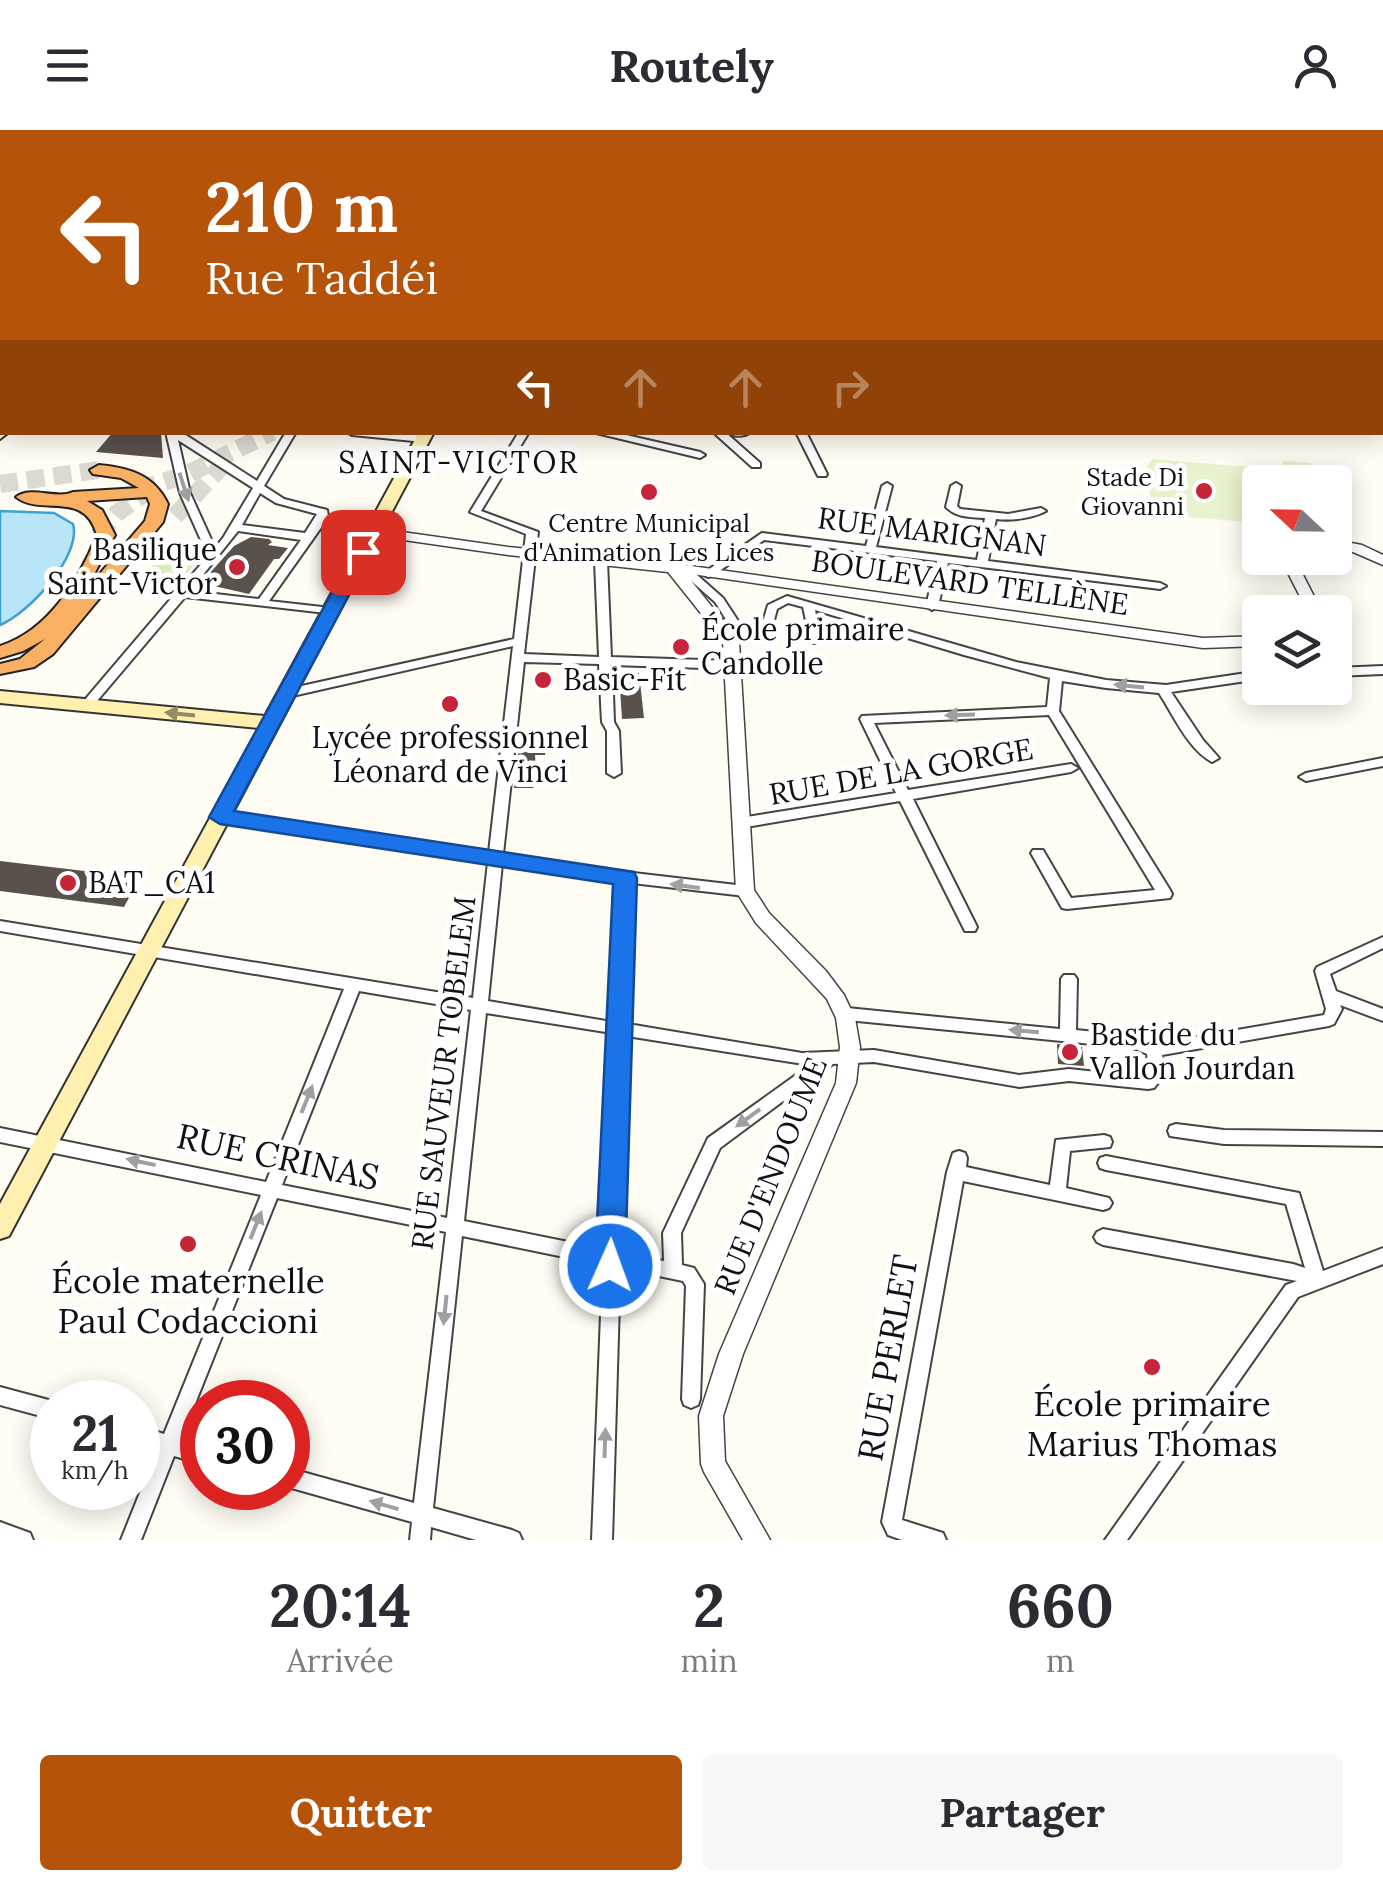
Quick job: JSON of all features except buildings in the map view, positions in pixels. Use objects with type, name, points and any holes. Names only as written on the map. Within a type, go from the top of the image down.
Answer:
[{"type":"highway","points":[[2,654],[27,662],[46,650],[154,522],[159,504],[146,484],[129,475],[99,470]]},
{"type":"highway","points":[[14,494],[104,498],[141,492]]},
{"type":"highway","points":[[2,654],[18,638],[38,627],[89,567],[106,534],[96,513],[69,502],[14,494]]},
{"type":"highway","points":[[2,654],[35,664],[58,649],[175,516]]},
{"type":"highway","points":[[2,654],[37,640],[59,623],[88,588],[108,536]]},
{"type":"main road","points":[[0,1228],[425,436]]},
{"type":"main road","points":[[0,697],[272,723]]},
{"type":"street","points":[[173,435],[185,493],[212,554]]},
{"type":"street","points":[[177,435],[280,500],[324,512],[262,604]]},
{"type":"street","points":[[87,705],[235,527],[289,435]]},
{"type":"street","points":[[522,435],[477,513],[531,530],[530,554]]},
{"type":"street","points":[[610,435],[700,455]]},
{"type":"street","points":[[721,435],[756,466]]},
{"type":"street","points":[[802,435],[822,474]]},
{"type":"street","points":[[870,550],[888,486]]},
{"type":"street","points":[[956,486],[952,509],[991,516],[1041,512]]},
{"type":"street","points":[[982,564],[991,516]]},
{"type":"street","points":[[322,518],[374,532],[678,569],[719,600],[738,629],[747,634],[770,629],[770,611],[780,601],[808,604],[1056,677],[1162,688],[1242,676]]},
{"type":"street","points":[[235,527],[307,538]]},
{"type":"street","name":"RUE MARIGNAN","points":[[708,574],[762,536],[1160,586]]},
{"type":"street","points":[[1352,547],[1383,561]]},
{"type":"street","name":"RUE SAUVEUR TOBELEM","points":[[420,1540],[530,554]]},
{"type":"street","points":[[932,606],[944,559]]},
{"type":"street","points":[[600,562],[603,661],[608,722],[614,732],[614,773]]},
{"type":"street","points":[[678,569],[731,641],[745,890],[762,919],[826,984],[847,1014],[1134,1042],[1154,1050],[1328,1020],[1334,1016],[1332,996],[1322,971],[1383,942]]},
{"type":"street","name":"BOULEVARD TELLÈNE","points":[[678,569],[1203,643],[1242,642]]},
{"type":"street","points":[[180,593],[331,612]]},
{"type":"street","points":[[808,604],[815,640]]},
{"type":"street","points":[[288,694],[520,641]]},
{"type":"street","points":[[520,658],[734,665]]},
{"type":"street","points":[[1352,671],[1383,670]]},
{"type":"street","points":[[1038,853],[1068,904],[1165,894],[1053,711],[1056,677]]},
{"type":"street","points":[[1162,688],[1212,758]]},
{"type":"street","points":[[970,927],[866,719],[1053,711]]},
{"type":"street","points":[[1306,777],[1383,762]]},
{"type":"street","name":"RUE DE LA GORGE","points":[[740,823],[1071,768]]},
{"type":"street","points":[[220,817],[625,878],[745,890]]},
{"type":"street","points":[[602,1540],[625,878]]},
{"type":"street","points":[[0,926],[618,1028],[839,1060],[908,1060],[1019,1081],[1069,1075],[1142,1083],[1153,1080],[1157,1074],[1154,1050]]},
{"type":"street","points":[[1068,1035],[1069,978]]},
{"type":"street","points":[[131,1540],[354,984]]},
{"type":"street","points":[[1332,996],[1383,1014]]},
{"type":"street","name":"RUE D'ENDOUME","points":[[757,1540],[713,1464],[711,1416],[716,1392],[844,1087],[839,1060],[847,1014]]},
{"type":"street","points":[[690,1400],[695,1284],[688,1274],[673,1270],[672,1233],[714,1143],[839,1060]]},
{"type":"street","points":[[1176,1131],[1224,1137],[1383,1139]]},
{"type":"street","name":"RUE CRINAS","points":[[0,1134],[673,1270]]},
{"type":"street","points":[[1103,1203],[1057,1194],[1062,1145],[1104,1142]]},
{"type":"street","points":[[1106,1163],[1293,1198],[1317,1281]]},
{"type":"street","name":"RUE PERLET","points":[[936,1540],[896,1528],[892,1522],[957,1165],[1057,1194]]},
{"type":"street","points":[[1103,1236],[1292,1272],[1317,1281]]},
{"type":"street","points":[[1115,1540],[1292,1291],[1383,1256]]},
{"type":"street","points":[[0,1396],[30,1404]]},
{"type":"street","points":[[160,1443],[180,1449]]},
{"type":"street","points":[[310,1484],[512,1540]]},
{"type":"street","points":[[0,1532],[23,1540]]},
{"type":"green space","name":"Stade Di Giovanni","points":[[1152,459],[1242,466],[1242,522],[1152,514],[1147,467]]},
{"type":"green space","name":"Stade Di Giovanni","points":[[1283,461],[1311,463],[1284,465]]},
{"type":"green space","points":[[162,554],[199,559],[175,588],[139,582]]},
{"type":"water","points":[[0,511],[54,513],[73,524],[74,537],[61,567],[38,597],[0,625]]},
{"type":"tunnel","points":[[139,490],[188,474],[266,435]]},
{"type":"tunnel","points":[[175,516],[222,466]]},
{"type":"tunnel","points":[[0,484],[99,470]]},
{"type":"tunnel","points":[[98,536],[117,513],[152,488]]},
{"type":"place","name":"Stade Di Giovanni","points":[[1204,491]]},
{"type":"place","name":"Centre Municipal d'Animation Les Lices","points":[[649,492]]},
{"type":"place","name":"Basilique Saint-Victor","points":[[237,567]]},
{"type":"place","name":"École primaire Candolle","points":[[681,647]]},
{"type":"place","name":"Basic-Fit","points":[[543,680]]},
{"type":"place","name":"Lycée professionnel Léonard de Vinci","points":[[450,704]]},
{"type":"place","name":"BAT_CA1","points":[[68,883]]},
{"type":"place","name":"Bastide du Vallon Jourdan","points":[[1070,1052]]},
{"type":"place","name":"École maternelle Paul Codaccioni","points":[[188,1244]]},
{"type":"place","name":"École primaire Marius Thomas","points":[[1152,1367]]},
{"type":"district","name":"SAINT-VICTOR","points":[[459,463]]},
{"type":"route","points":[[363,552],[220,817],[625,878],[610,1266]]}]
